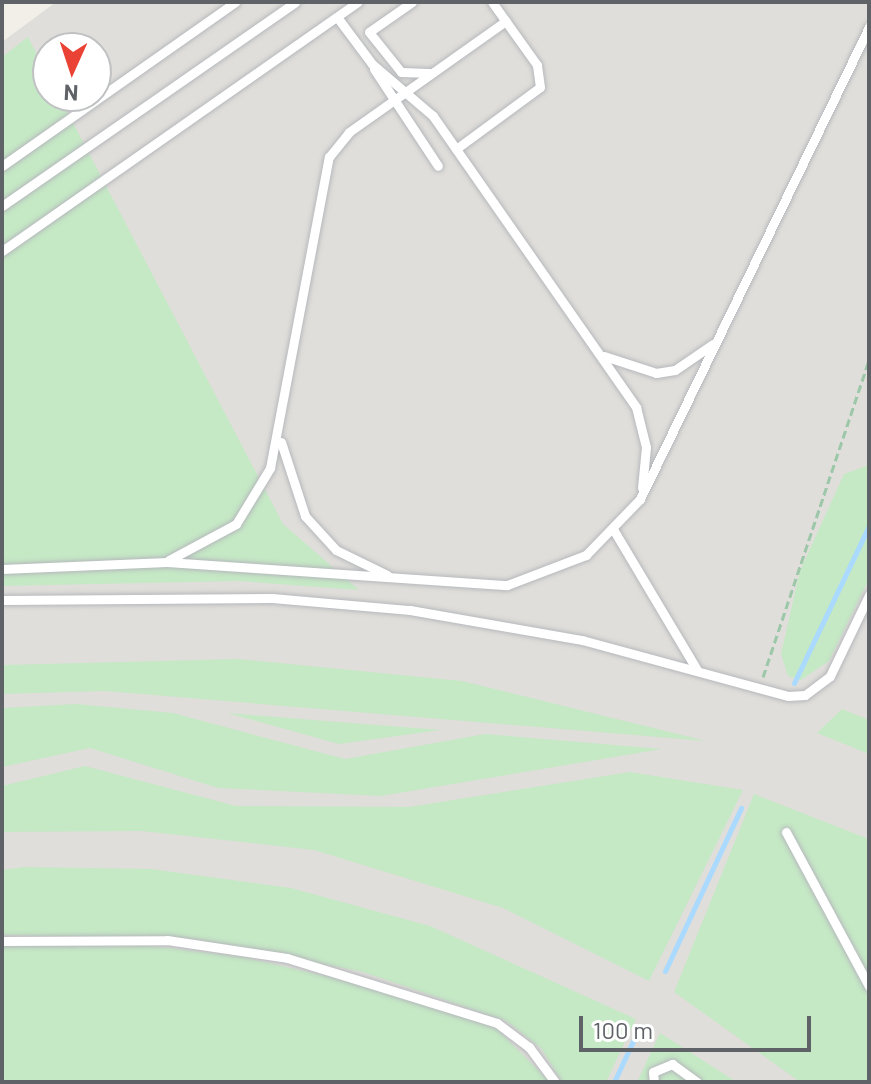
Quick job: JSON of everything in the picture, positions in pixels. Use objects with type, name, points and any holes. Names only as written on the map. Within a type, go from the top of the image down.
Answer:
[{"type":"lane","points":[[2,166],[235,2]]},
{"type":"lane","points":[[2,206],[295,2]]},
{"type":"lane","points":[[2,251],[358,2]]},
{"type":"lane","points":[[412,2],[369,32],[401,72],[431,73]]},
{"type":"lane","points":[[456,149],[540,87],[537,65],[492,2]]},
{"type":"lane","points":[[337,17],[372,64],[392,101],[438,166]]},
{"type":"lane","points":[[161,563],[222,536],[250,509],[280,431],[329,157],[392,101],[506,21]]},
{"type":"lane","points":[[2,569],[161,563],[507,585],[586,555],[640,499],[869,27]]},
{"type":"lane","points":[[372,64],[405,92],[456,149],[599,354],[644,428],[640,499]]},
{"type":"lane","points":[[599,354],[636,371],[675,370],[708,351],[722,332]]},
{"type":"lane","points":[[280,431],[286,477],[305,516],[336,550],[396,578]]},
{"type":"lane","points":[[613,529],[697,670]]},
{"type":"lane","points":[[2,600],[258,597],[410,610],[697,670],[788,696],[818,688],[869,595]]},
{"type":"lane","points":[[786,832],[869,986]]},
{"type":"lane","points":[[2,941],[167,940],[300,961],[497,1023],[529,1047],[555,1082]]},
{"type":"lane","points":[[654,1082],[653,1072],[672,1064],[697,1082]]},
{"type":"path","points":[[760,689],[869,360]]},
{"type":"shaded area","points":[[56,2],[869,2],[869,1082],[2,1082],[2,42]]},
{"type":"green space","points":[[28,37],[32,45],[32,112],[67,112],[283,524],[359,590],[239,581],[2,586],[2,57]]},
{"type":"green space","points":[[869,465],[869,579],[829,661],[801,680],[788,676],[781,654],[800,571],[844,474]]},
{"type":"green space","points":[[238,659],[462,681],[706,741],[105,691],[2,694],[2,665]]},
{"type":"green space","points":[[76,704],[173,713],[345,759],[485,734],[662,749],[381,796],[218,788],[90,748],[2,767],[2,708]]},
{"type":"green space","points":[[842,709],[869,720],[869,754],[817,733]]},
{"type":"green space","points":[[227,713],[441,730],[339,744]]},
{"type":"green space","points":[[85,766],[236,806],[409,807],[630,772],[743,790],[649,981],[503,908],[314,850],[142,831],[2,832],[2,786]]},
{"type":"green space","points":[[754,794],[869,839],[869,1082],[800,1082],[674,992]]},
{"type":"green space","points":[[24,867],[151,869],[291,888],[430,926],[636,1019],[606,1082],[562,1082],[541,1048],[506,1021],[363,972],[197,939],[2,935],[2,870]]},
{"type":"green space","points":[[127,943],[243,957],[403,994],[497,1029],[550,1082],[2,1082],[2,946]]},
{"type":"green space","points":[[660,1033],[732,1079],[736,1082],[637,1082]]},
{"type":"waterway","points":[[794,683],[869,526]]},
{"type":"waterway","points":[[665,971],[741,808]]},
{"type":"waterway","points":[[614,1082],[640,1026]]}]
